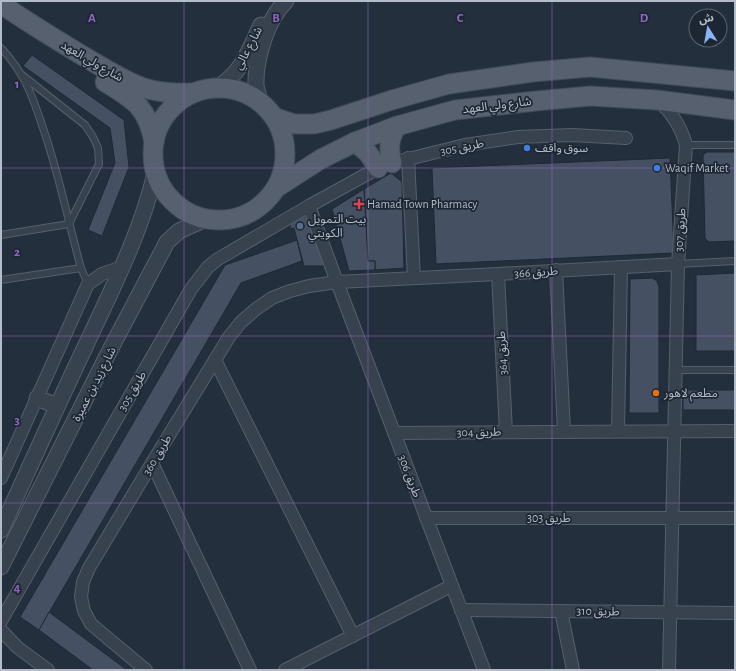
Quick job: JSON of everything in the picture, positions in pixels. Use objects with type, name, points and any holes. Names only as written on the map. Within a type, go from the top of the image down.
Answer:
[{"type":"main road","name":"شارع ولي العهد","points":[[1,4],[48,36],[129,82],[145,88],[160,91],[193,93]]},
{"type":"main road","name":"شارع ولي العهد","points":[[1,18],[132,99],[140,107],[146,117],[151,128],[154,142]]},
{"type":"main road","points":[[276,118],[294,124],[314,124],[449,84],[533,72],[590,67],[735,81]]},
{"type":"main road","points":[[216,88],[239,90],[260,101],[276,118],[283,135],[286,153],[284,171],[276,188],[264,204],[246,215],[227,220],[206,219],[189,214],[174,203],[162,190],[155,173],[152,159],[156,134],[164,117],[176,103],[193,93],[216,88]]},
{"type":"main road","name":"شارع ولي العهد","points":[[276,188],[321,159],[355,142],[397,126],[455,110],[590,96],[657,100],[735,110]]},
{"type":"main road","points":[[393,163],[389,152],[389,142],[392,133],[397,126]]},
{"type":"main road","points":[[355,142],[368,153],[393,163]]},
{"type":"street","name":"شارع عالي","points":[[271,10],[278,9],[286,1]]},
{"type":"street","name":"شارع عالي","points":[[216,88],[234,75],[242,64],[271,10]]},
{"type":"street","name":"شارع عالي","points":[[260,101],[256,87],[256,71],[271,10]]},
{"type":"street","name":"طريق 307","points":[[657,100],[668,109],[676,120],[686,145],[678,264],[675,431]]},
{"type":"street","name":"طريق 305","points":[[1,621],[187,296],[198,278],[224,255],[309,206],[393,163],[465,144],[518,137],[572,135],[626,138]]},
{"type":"street","points":[[393,163],[414,278]]},
{"type":"street","name":"شارع زيد بن عميرة","points":[[1,530],[122,267],[144,211],[155,173]]},
{"type":"street","points":[[309,206],[337,282]]},
{"type":"street","name":"شارع زيد بن عميرة","points":[[1,567],[114,343],[167,242],[179,231],[206,219]]},
{"type":"street","name":"طريق 366","points":[[337,282],[678,264]]},
{"type":"street","points":[[1,478],[88,284],[102,274],[122,267]]},
{"type":"street","points":[[618,431],[621,267]]},
{"type":"street","points":[[556,270],[564,431]]},
{"type":"street","name":"طريق 364","points":[[498,274],[506,432]]},
{"type":"street","name":"طريق 360","points":[[146,670],[92,624],[84,611],[81,597],[83,582],[89,568],[229,337],[241,322],[267,302],[290,291],[337,282]]},
{"type":"street","name":"طريق 306","points":[[337,282],[484,670]]},
{"type":"street","points":[[215,360],[353,636]]},
{"type":"street","points":[[37,398],[57,406]]},
{"type":"street","points":[[669,670],[675,431]]},
{"type":"street","name":"طريق 304","points":[[394,433],[735,431]]},
{"type":"street","points":[[152,463],[250,670]]},
{"type":"street","name":"طريق 303","points":[[426,518],[735,518]]},
{"type":"street","points":[[285,670],[451,586]]},
{"type":"street","name":"طريق 310","points":[[461,610],[735,613]]},
{"type":"street","points":[[561,611],[573,670]]},
{"type":"street","points":[[1,630],[36,664],[48,670]]},
{"type":"street","points":[[1,641],[17,647]]},
{"type":"lane","points":[[1,48],[22,75],[32,95],[48,144],[81,268],[88,284]]},
{"type":"lane","points":[[22,75],[85,125],[98,148],[99,164],[69,224]]},
{"type":"lane","points":[[686,145],[735,145]]},
{"type":"lane","points":[[1,235],[69,224]]},
{"type":"lane","name":"طريق 366","points":[[678,264],[735,261]]},
{"type":"lane","points":[[1,280],[81,268]]},
{"type":"lane","points":[[676,370],[735,370]]},
{"type":"building","points":[[32,55],[124,120],[129,167],[102,236],[88,230],[115,163],[110,128],[23,66]]},
{"type":"building","points":[[707,152],[735,152],[735,241],[709,242],[705,238],[703,155]]},
{"type":"building","points":[[670,158],[674,253],[436,264],[432,168]]},
{"type":"building","points":[[391,173],[402,182],[404,268],[375,270],[375,261],[368,261],[364,189]]},
{"type":"building","points":[[364,189],[368,261],[375,261],[375,270],[349,271],[332,209]]},
{"type":"building","points":[[302,216],[306,217],[312,222],[324,266],[304,266],[294,228],[290,229],[291,223]]},
{"type":"building","points":[[297,240],[302,261],[241,283],[39,630],[20,617],[225,265]]},
{"type":"building","points":[[735,273],[735,351],[696,351],[696,275]]},
{"type":"building","points":[[652,278],[657,281],[659,287],[659,413],[629,413],[630,279]]},
{"type":"building","points":[[683,390],[735,390],[735,410],[683,410]]},
{"type":"building","points":[[49,612],[127,670],[93,670],[39,630]]},
{"type":"place","name":"سوق واقف","points":[[527,148]]},
{"type":"place","name":"Waqif Market","points":[[657,168]]},
{"type":"place","name":"Hamad Town Pharmacy","points":[[359,204]]},
{"type":"place","name":"بيت التمويل الكويتي","points":[[300,226]]},
{"type":"place","name":"مطعم لاهور","points":[[656,393]]}]
